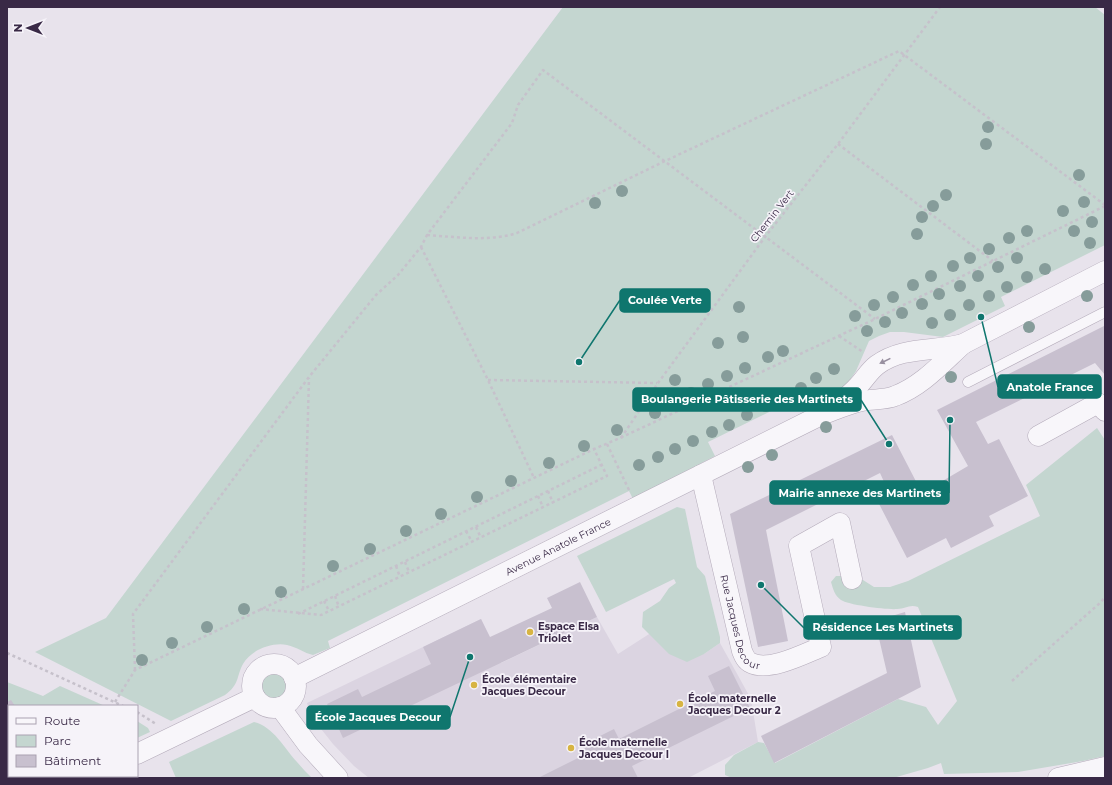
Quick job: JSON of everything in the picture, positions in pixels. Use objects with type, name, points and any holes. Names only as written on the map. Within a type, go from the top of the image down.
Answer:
[{"type":"street","name":"Avenue Anatole France","points":[[821,415],[850,394],[877,364],[896,355],[914,350],[946,348],[963,344],[1102,279]]},
{"type":"street","name":"Avenue Anatole France","points":[[294,678],[821,415],[854,403],[901,393],[924,379],[963,344]]},
{"type":"street","points":[[914,350],[920,353],[926,362],[926,373],[924,379]]},
{"type":"street","points":[[868,374],[868,386],[870,390],[876,396],[882,398]]},
{"type":"street","points":[[1038,436],[1098,403],[1105,411]]},
{"type":"street","name":"Rue Jacques Decour","points":[[701,475],[742,651],[747,660],[751,663],[762,666],[782,662],[821,646],[799,546],[840,523],[852,579]]},
{"type":"street","points":[[271,665],[281,666],[287,669],[294,678],[296,687],[293,697],[289,702],[280,707],[267,707],[258,702],[254,697],[252,690],[253,680],[256,674],[264,667],[271,665]]},
{"type":"street","points":[[138,754],[254,697]]},
{"type":"street","points":[[280,707],[308,746],[338,778]]},
{"type":"street","points":[[1058,778],[1105,767]]},
{"type":"lane","points":[[968,382],[1105,312]]},
{"type":"path","name":"Chemin Vert","points":[[620,438],[658,383],[765,237],[838,144],[940,7]]},
{"type":"path","points":[[115,702],[135,670],[594,449],[875,319],[1105,206],[899,51],[663,162],[517,233],[502,237],[480,239],[427,235]]},
{"type":"path","points":[[135,670],[133,614],[309,377],[376,295],[398,275],[421,247],[427,235],[512,123],[518,105],[543,70],[663,162],[875,319]]},
{"type":"path","points":[[838,144],[993,261]]},
{"type":"path","points":[[421,247],[488,380],[534,478]]},
{"type":"path","points":[[303,589],[309,377]]},
{"type":"path","points":[[488,380],[658,383]]},
{"type":"path","points":[[606,444],[636,507]]},
{"type":"path","points":[[259,609],[298,614],[321,615],[339,607],[607,476],[594,449]]},
{"type":"path","points":[[298,614],[601,465]]},
{"type":"path","points":[[548,492],[553,503]]},
{"type":"path","points":[[538,496],[544,507]]},
{"type":"path","points":[[476,527],[481,538]]},
{"type":"path","points":[[466,532],[472,542]]},
{"type":"path","points":[[404,562],[409,572]]},
{"type":"path","points":[[396,566],[400,577]]},
{"type":"path","points":[[335,596],[339,607]]},
{"type":"path","points":[[1012,681],[1102,602],[1105,597]]},
{"type":"path","points":[[324,601],[329,611]]},
{"type":"path","points":[[7,653],[122,705]]},
{"type":"shaded area","points":[[597,617],[618,654],[660,627],[704,654],[720,643],[751,699],[758,742],[688,778],[369,778],[354,766],[333,744],[310,715],[307,703],[481,619],[501,663]]},
{"type":"green space","points":[[563,7],[1095,7],[1105,15],[1105,245],[1001,297],[1005,306],[943,337],[904,332],[890,332],[869,341],[856,371],[842,389],[815,401],[810,392],[708,442],[715,456],[633,499],[629,491],[328,641],[330,648],[313,655],[291,646],[281,644],[269,646],[256,651],[243,664],[235,684],[230,691],[225,695],[171,721],[35,652],[106,618]]},
{"type":"green space","points":[[1097,428],[1105,440],[1105,756],[1018,772],[944,774],[941,763],[893,778],[732,778],[725,775],[725,765],[734,755],[758,742],[764,743],[775,763],[898,699],[926,707],[938,725],[957,701],[918,607],[912,606],[900,609],[885,609],[845,602],[837,596],[833,590],[831,582],[836,576],[845,576],[863,580],[874,587],[890,587],[908,581],[1040,516],[1026,485]]},
{"type":"green space","points":[[677,507],[685,509],[697,567],[705,576],[720,637],[720,643],[704,654],[687,662],[669,654],[642,627],[643,612],[660,601],[669,588],[676,583],[674,579],[606,612],[577,556]]},
{"type":"green space","points":[[274,674],[283,678],[287,687],[283,696],[274,700],[265,696],[261,687],[265,678]]},
{"type":"green space","points":[[7,682],[43,696],[60,686],[103,705],[8,705],[8,777],[58,777],[7,778]]},
{"type":"green space","points":[[138,722],[148,728],[150,732],[138,738]]},
{"type":"green space","points":[[254,722],[267,728],[273,733],[312,778],[176,778],[169,762]]},
{"type":"building","points":[[1104,326],[1105,375],[1095,363],[976,422],[988,444],[999,439],[1028,496],[989,516],[994,526],[951,548],[946,538],[907,558],[877,500],[890,495],[880,473],[766,530],[788,641],[758,647],[730,514],[892,435],[922,493],[968,466],[937,410]]},
{"type":"building","points":[[580,582],[597,617],[343,738],[338,727],[336,729],[332,721],[335,720],[327,704],[358,689],[362,697],[431,664],[423,647],[481,619],[490,637],[552,608],[547,598]]},
{"type":"building","points":[[905,612],[921,687],[774,763],[761,736],[887,673],[875,621]]},
{"type":"building","points":[[729,666],[750,708],[632,766],[638,778],[538,778],[586,754],[582,745],[614,729],[619,739],[715,691],[708,676]]},
{"type":"building","points":[[11,700],[14,705],[8,705],[7,746],[7,702]]},
{"type":"place","name":"Anatole France","points":[[981,317]]},
{"type":"place","name":"Coulée Verte","points":[[579,362]]},
{"type":"place","name":"Mairie annexe des Martinets","points":[[950,420]]},
{"type":"place","name":"Boulangerie Pâtisserie des Martinets","points":[[889,444]]},
{"type":"place","name":"Résidence Les Martinets","points":[[761,585]]},
{"type":"place","name":"Espace Elsa Triolet","points":[[530,632]]},
{"type":"place","name":"École Jacques Decour","points":[[470,657]]},
{"type":"place","name":"École élémentaire Jacques Decour","points":[[474,685]]},
{"type":"place","name":"École maternelle Jacques Decour 2","points":[[680,704]]},
{"type":"place","name":"École maternelle Jacques Decour I","points":[[571,748]]}]
